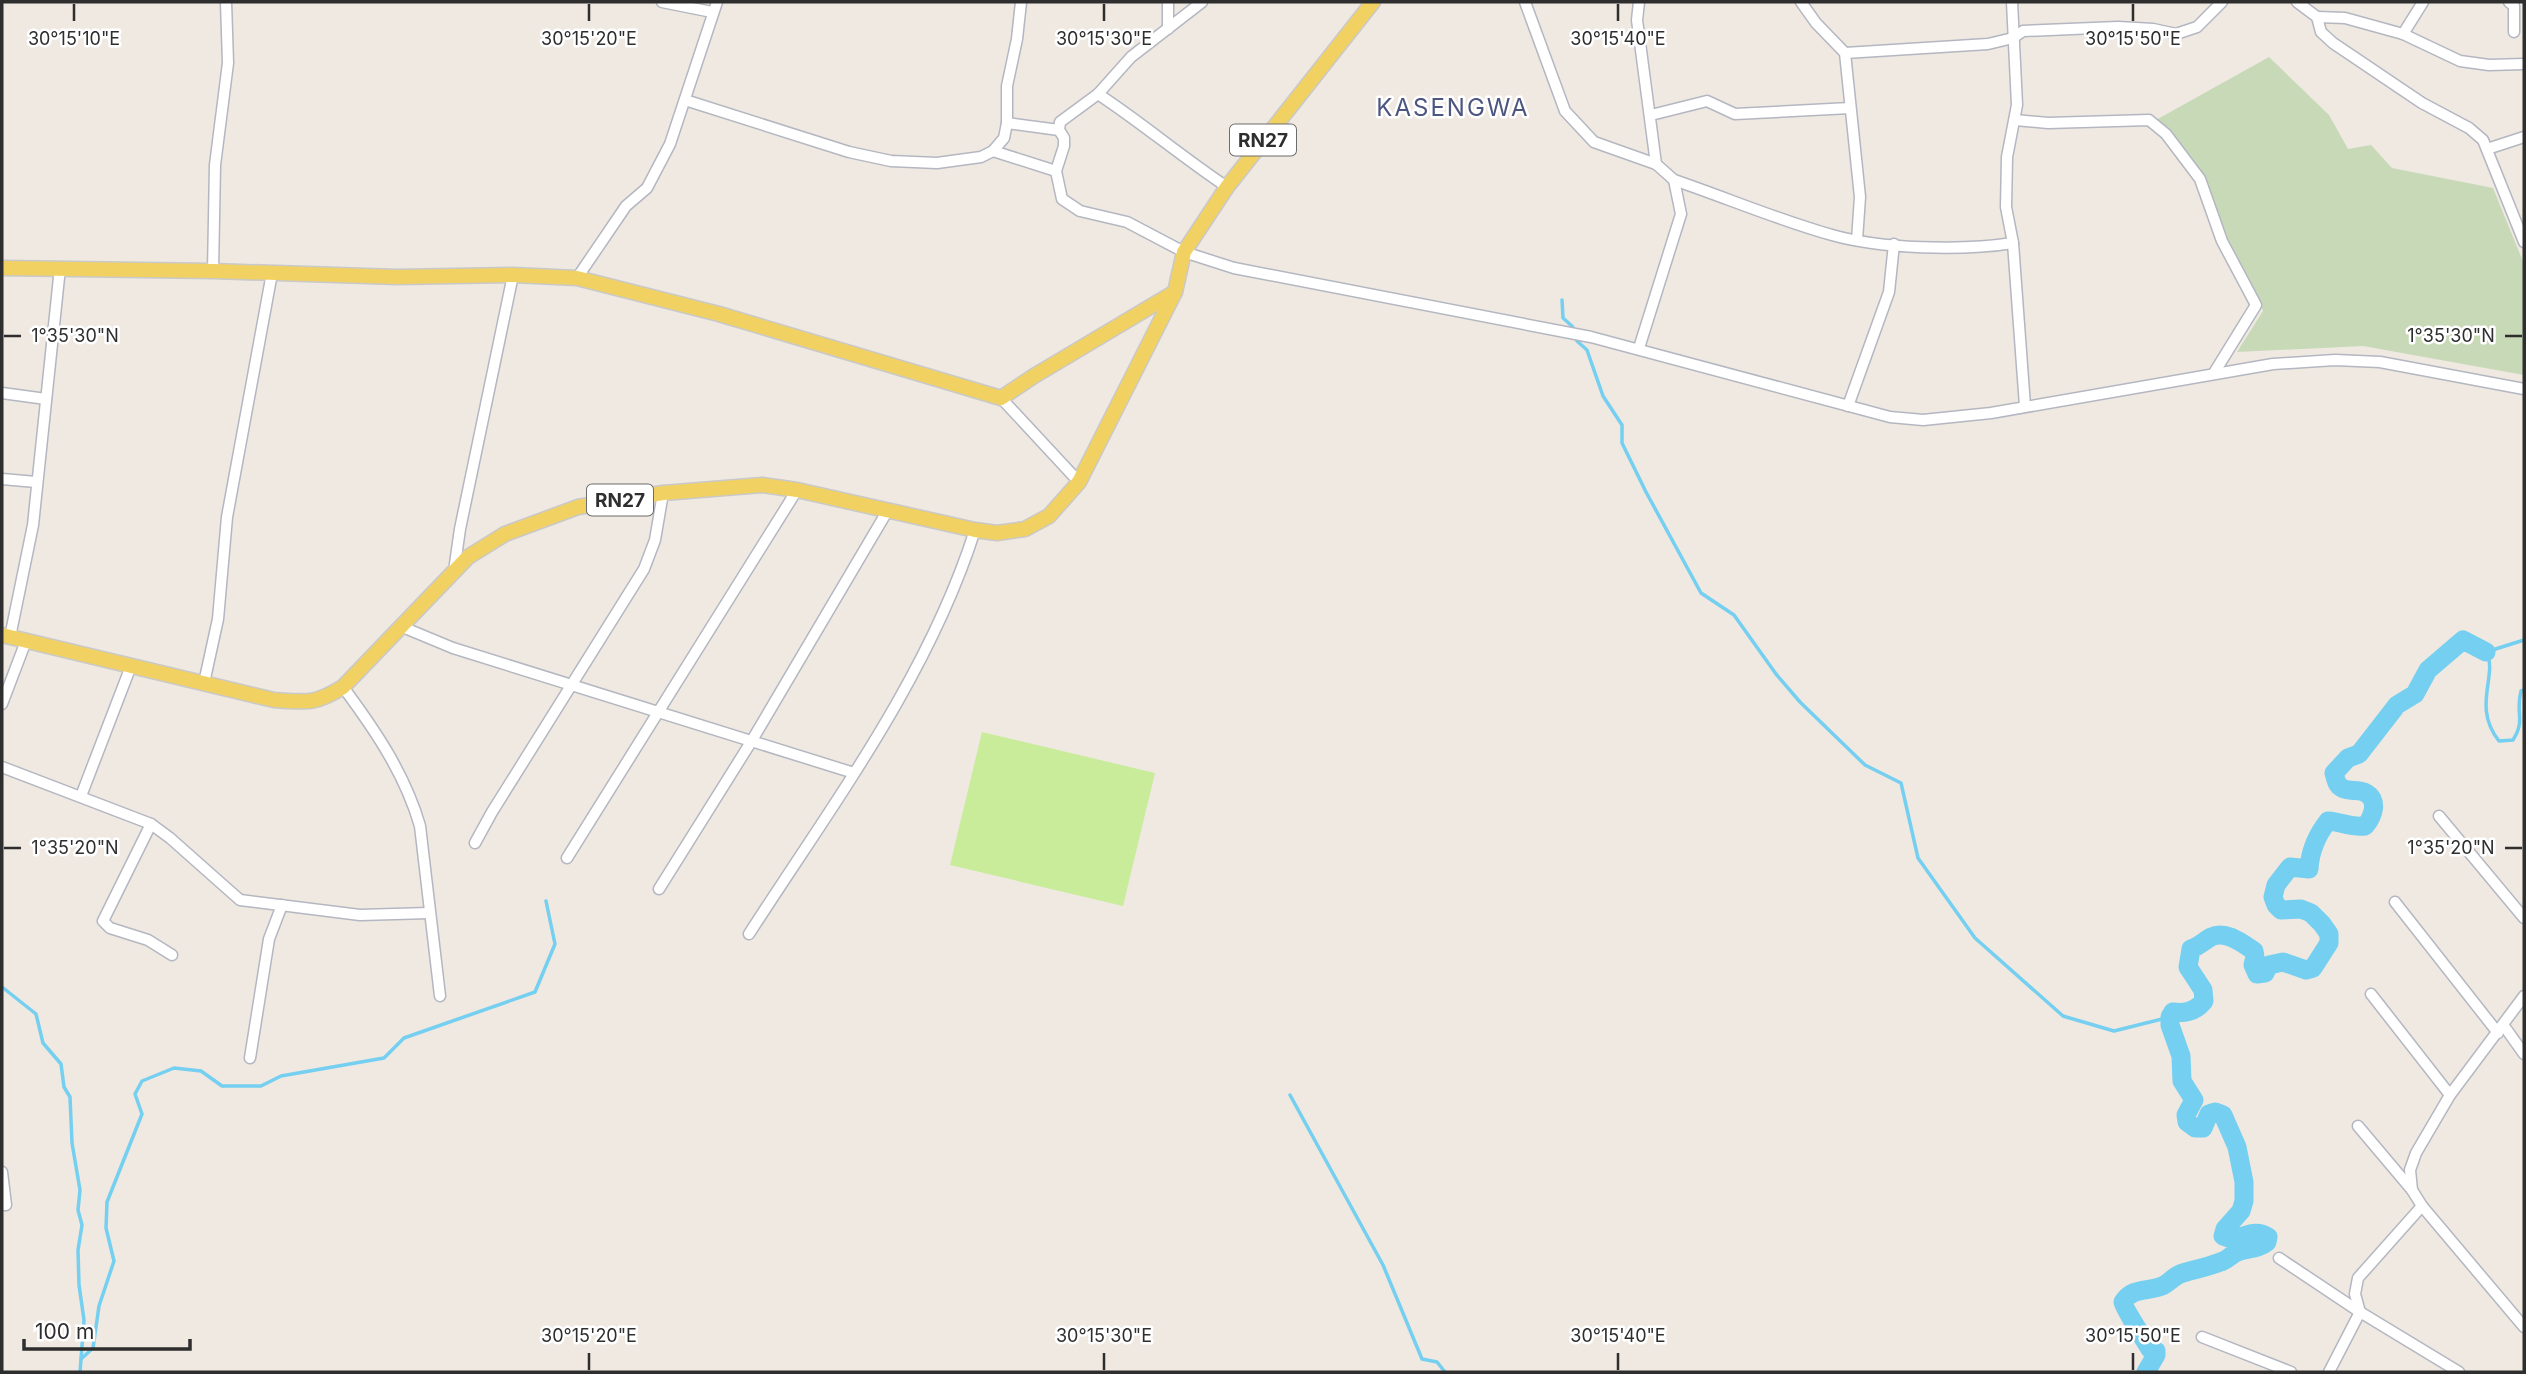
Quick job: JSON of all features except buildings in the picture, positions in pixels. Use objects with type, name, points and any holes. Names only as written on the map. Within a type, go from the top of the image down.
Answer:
[{"type":"main road","name":"RN27","points":[[6,636],[274,700],[310,702],[324,699],[343,687],[468,557],[505,534],[578,507],[663,493],[762,485],[797,490],[975,530],[997,533],[1026,528],[1049,516],[1079,482],[1175,292],[1184,252],[1227,187],[1373,2]]},
{"type":"main road","points":[[2,268],[397,277],[513,275],[577,278],[719,314],[1001,398],[1175,292]]},
{"type":"street","points":[[213,271],[215,165],[229,63],[226,2]]},
{"type":"street","points":[[577,278],[626,206],[647,188],[670,144],[715,7],[662,2]]},
{"type":"street","points":[[685,100],[849,152],[891,161],[951,162],[981,157],[993,151],[1004,138],[1007,123],[1007,86],[1017,39],[1021,2]]},
{"type":"street","points":[[1168,2],[1168,29]]},
{"type":"street","points":[[1202,2],[1131,57],[1098,94],[1066,115],[1060,122],[1059,130],[1064,138],[1064,146],[1056,172],[1062,200],[1080,211],[1127,222],[1184,252],[1234,268],[1591,337],[1890,417],[1923,420],[1990,413],[2214,373],[2310,362],[2380,362],[2524,389]]},
{"type":"street","points":[[1525,2],[1565,111],[1594,142],[1656,164],[1674,180],[1811,228],[1857,240],[1979,249],[2013,243]]},
{"type":"street","points":[[1639,2],[1637,20],[1656,164]]},
{"type":"street","points":[[1801,2],[1816,23],[1845,53],[1860,197],[1857,240]]},
{"type":"street","points":[[2012,2],[2017,105],[2007,158],[2006,207],[2013,243],[2025,406]]},
{"type":"street","points":[[1845,53],[1988,44],[2013,38],[2023,31],[2118,27],[2153,29],[2176,34],[2197,27],[2222,2]]},
{"type":"street","points":[[2297,2],[2317,17],[2345,19],[2403,34],[2460,61],[2489,65],[2524,64]]},
{"type":"street","points":[[2403,34],[2423,2]]},
{"type":"street","points":[[2509,2],[2514,6],[2514,32]]},
{"type":"street","points":[[2317,17],[2322,32],[2333,43],[2422,103],[2469,128],[2483,140],[2520,222],[2524,242]]},
{"type":"street","points":[[1098,94],[1141,122],[1189,161],[1227,187]]},
{"type":"street","points":[[1651,115],[1707,101],[1735,114],[1850,108]]},
{"type":"street","points":[[2015,120],[2048,123],[2149,120],[2178,150],[2200,179],[2222,241],[2256,305],[2214,373]]},
{"type":"street","points":[[1007,123],[1059,130]]},
{"type":"street","points":[[2487,149],[2524,137]]},
{"type":"street","points":[[993,151],[1056,172]]},
{"type":"street","points":[[1639,348],[1681,214],[1674,180]]},
{"type":"street","points":[[1848,406],[1889,292],[1894,244]]},
{"type":"street","points":[[6,636],[33,525],[60,268]]},
{"type":"street","points":[[204,683],[218,619],[227,517],[272,273]]},
{"type":"street","points":[[454,571],[460,529],[513,275]]},
{"type":"street","points":[[2,393],[46,399]]},
{"type":"street","points":[[1001,398],[1079,482]]},
{"type":"street","points":[[2,479],[36,482]]},
{"type":"street","points":[[567,858],[797,490]]},
{"type":"street","points":[[475,843],[644,569],[655,540],[663,493]]},
{"type":"street","points":[[659,889],[751,742],[888,510]]},
{"type":"street","points":[[749,934],[898,702],[962,569],[975,530]]},
{"type":"street","points":[[400,626],[453,648],[853,772]]},
{"type":"street","points":[[2,704],[26,641]]},
{"type":"street","points":[[81,796],[131,666]]},
{"type":"street","points":[[343,687],[379,735],[413,800],[420,826],[440,996]]},
{"type":"street","points":[[2,767],[151,824],[240,900],[360,915],[429,913]]},
{"type":"street","points":[[2439,816],[2524,918]]},
{"type":"street","points":[[151,824],[103,921],[110,928],[148,940],[172,955]]},
{"type":"street","points":[[2395,902],[2524,1054]]},
{"type":"street","points":[[250,1058],[268,939],[282,905]]},
{"type":"street","points":[[2371,994],[2450,1095]]},
{"type":"street","points":[[2412,1190],[2410,1170],[2416,1153],[2450,1095],[2524,996]]},
{"type":"street","points":[[2358,1126],[2412,1190],[2422,1206],[2522,1320]]},
{"type":"street","points":[[2,1172],[6,1205],[2,1205]]},
{"type":"street","points":[[2329,1372],[2360,1312],[2355,1294],[2358,1278],[2422,1206]]},
{"type":"street","points":[[2279,1258],[2360,1312],[2459,1372]]},
{"type":"street","points":[[2202,1337],[2291,1372]]},
{"type":"green space","points":[[2269,57],[2329,115],[2348,149],[2371,145],[2392,168],[2493,188],[2524,264],[2524,375],[2363,346],[2237,352],[2263,311],[2198,177],[2156,120]]},
{"type":"green space","points":[[982,732],[1155,773],[1123,906],[950,865]]},
{"type":"waterway","points":[[1562,300],[1563,318],[1573,327]]},
{"type":"waterway","points":[[1577,341],[1587,350],[1603,396],[1622,425],[1622,443],[1701,593],[1734,615],[1776,674],[1800,702],[1865,765],[1901,783],[1918,858],[1975,938],[2063,1016],[2114,1031],[2170,1017]]},
{"type":"waterway","points":[[2146,1372],[2156,1351],[2150,1349],[2127,1311],[2123,1302],[2127,1297],[2162,1286],[2180,1274],[2218,1263],[2237,1252],[2260,1246],[2267,1242],[2268,1237],[2256,1233],[2234,1238],[2223,1236],[2225,1229],[2241,1211],[2244,1201],[2244,1182],[2237,1147],[2223,1115],[2215,1112],[2209,1114],[2203,1128],[2195,1128],[2187,1122],[2186,1115],[2194,1100],[2182,1081],[2181,1056],[2170,1025],[2170,1017],[2173,1012],[2186,1012],[2204,1001],[2203,990],[2188,967],[2191,949],[2211,937],[2222,935],[2234,938],[2254,951],[2253,965],[2257,974],[2265,973],[2269,965],[2283,962],[2306,970],[2313,968],[2329,943],[2329,934],[2311,913],[2301,909],[2281,910],[2273,897],[2276,885],[2290,867],[2309,869],[2315,844],[2328,821],[2365,826],[2370,818],[2374,808],[2369,795],[2342,788],[2337,784],[2334,773],[2348,758],[2359,754],[2397,705],[2415,694],[2428,670],[2463,640],[2486,652]]},
{"type":"waterway","points":[[2524,640],[2486,652],[2490,670],[2487,715],[2499,741],[2513,740],[2517,733],[2520,721],[2519,699],[2521,691],[2524,690]]},
{"type":"waterway","points":[[81,1359],[93,1348],[99,1306],[114,1261],[106,1228],[107,1202],[142,1114],[135,1094],[142,1081],[174,1068],[201,1071],[222,1086],[261,1086],[281,1076],[384,1058],[404,1038],[535,992],[555,944],[546,901]]},
{"type":"waterway","points":[[2,987],[36,1014],[43,1043],[61,1064],[64,1087],[70,1097],[72,1143],[80,1190],[78,1210],[82,1225],[78,1250],[84,1320],[80,1372]]},
{"type":"waterway","points":[[1290,1095],[1383,1265],[1422,1359],[1437,1362],[1445,1372]]},
{"type":"district","name":"KASENGWA","points":[[1453,108]]}]
